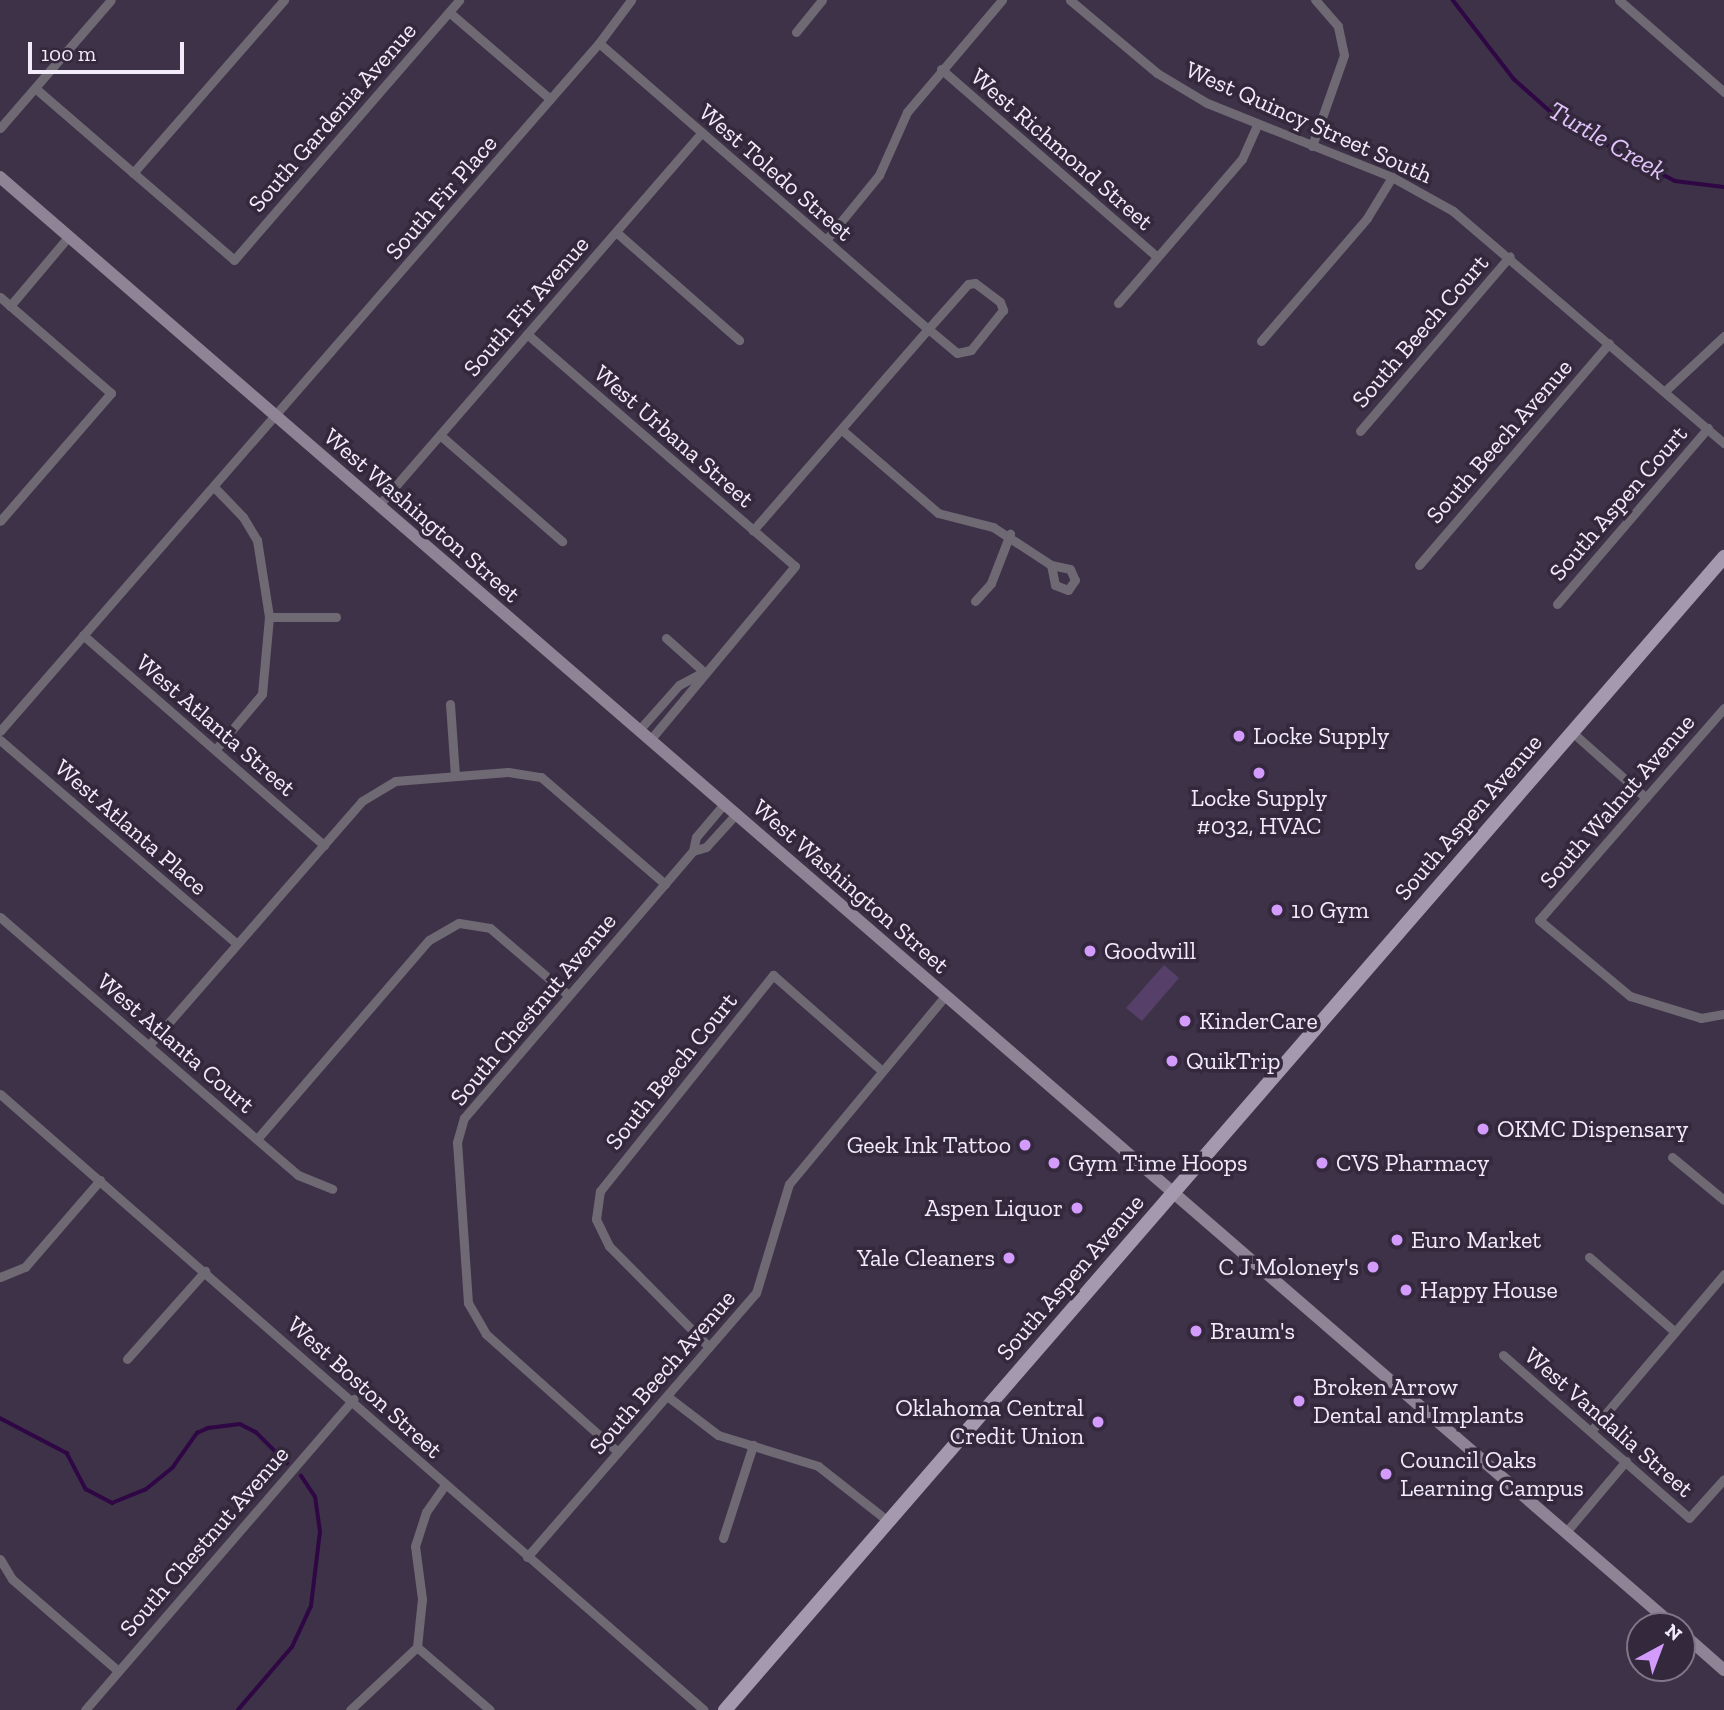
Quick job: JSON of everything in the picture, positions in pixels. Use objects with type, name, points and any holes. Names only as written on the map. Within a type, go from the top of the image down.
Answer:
[{"type":"main road","name":"West Washington Street","points":[[0,177],[1658,1612]]},
{"type":"main road","name":"South Aspen Avenue","points":[[725,1710],[1724,557]]},
{"type":"main road","points":[[1696,1645],[1724,1670]]},
{"type":"street","points":[[0,128],[111,0]]},
{"type":"street","points":[[34,88],[133,173],[284,0]]},
{"type":"street","name":"South Gardenia Avenue","points":[[133,173],[234,260],[459,0]]},
{"type":"street","name":"South Fir Place","points":[[276,416],[599,43],[631,0]]},
{"type":"street","points":[[796,32],[822,0]]},
{"type":"street","points":[[826,240],[875,181],[907,112],[1002,0]]},
{"type":"street","name":"West Quincy Street South","points":[[1070,0],[1157,73],[1207,103],[1392,177],[1453,211],[1510,256],[1724,443]]},
{"type":"street","points":[[1312,146],[1344,55],[1338,26],[1315,0]]},
{"type":"street","points":[[1619,0],[1724,92]]},
{"type":"street","points":[[449,12],[551,99]]},
{"type":"street","name":"West Toledo Street","points":[[599,43],[928,329]]},
{"type":"street","name":"West Richmond Street","points":[[941,69],[1157,257]]},
{"type":"street","points":[[1118,303],[1242,159],[1257,125]]},
{"type":"street","name":"South Fir Avenue","points":[[379,505],[702,132]]},
{"type":"street","points":[[1261,341],[1367,218],[1392,177]]},
{"type":"street","points":[[616,232],[739,340]]},
{"type":"street","points":[[10,306],[69,236]]},
{"type":"street","name":"South Beech Court","points":[[1360,431],[1510,256]]},
{"type":"street","points":[[753,530],[842,430],[928,329],[968,284],[984,288],[1000,302],[1000,317],[971,351],[957,353],[928,329]]},
{"type":"street","points":[[0,298],[111,393],[0,522]]},
{"type":"street","name":"West Urbana Street","points":[[527,334],[795,566],[704,672]]},
{"type":"street","name":"South Aspen Court","points":[[1665,391],[1724,336]]},
{"type":"street","name":"South Beech Avenue","points":[[1419,565],[1609,343]]},
{"type":"street","points":[[0,732],[276,416]]},
{"type":"street","name":"South Aspen Court","points":[[1557,604],[1708,428]]},
{"type":"street","points":[[842,430],[938,513],[1010,534],[1051,565]]},
{"type":"street","points":[[440,435],[562,541]]},
{"type":"street","points":[[215,488],[243,517],[257,540],[269,617],[262,694],[216,749]]},
{"type":"street","points":[[975,601],[991,583],[1010,534]]},
{"type":"street","points":[[269,617],[336,617]]},
{"type":"street","name":"West Atlanta Street","points":[[83,635],[324,845]]},
{"type":"street","points":[[666,638],[704,672]]},
{"type":"street","points":[[639,730],[679,685],[704,672]]},
{"type":"street","points":[[650,740],[704,672]]},
{"type":"street","points":[[450,704],[455,775]]},
{"type":"street","name":"South Walnut Avenue","points":[[1724,708],[1539,920],[1630,996],[1701,1018],[1724,1014]]},
{"type":"street","points":[[1572,732],[1646,798]]},
{"type":"street","name":"West Atlanta Place","points":[[0,740],[236,943]]},
{"type":"street","points":[[150,1044],[324,845],[377,789],[396,781],[508,772],[541,777],[665,884]]},
{"type":"street","name":"South Chestnut Avenue","points":[[618,1452],[486,1334],[468,1303],[457,1142],[464,1118],[693,851],[696,837],[724,804]]},
{"type":"street","name":"South Chestnut Avenue","points":[[693,851],[705,848],[736,814]]},
{"type":"street","name":"West Atlanta Court","points":[[0,917],[299,1175],[332,1189]]},
{"type":"street","points":[[257,1139],[429,940],[458,923],[490,928],[568,994]]},
{"type":"street","name":"South Beech Court","points":[[709,1347],[608,1245],[596,1219],[600,1191],[773,975],[881,1070]]},
{"type":"street","name":"South Beech Avenue","points":[[527,1557],[756,1293],[789,1184],[945,996]]},
{"type":"street","name":"West Boston Street","points":[[0,1094],[352,1399],[445,1485],[704,1710]]},
{"type":"street","points":[[1672,1157],[1724,1200]]},
{"type":"street","points":[[0,1276],[25,1267],[100,1180]]},
{"type":"street","points":[[1589,1257],[1675,1332]]},
{"type":"street","points":[[127,1359],[205,1271]]},
{"type":"street","points":[[1591,1431],[1724,1274]]},
{"type":"street","name":"West Vandalia Street","points":[[1503,1355],[1689,1518],[1724,1479]]},
{"type":"street","points":[[667,1396],[719,1435],[818,1466],[888,1521]]},
{"type":"street","name":"South Chestnut Avenue","points":[[85,1710],[352,1399]]},
{"type":"street","points":[[723,1538],[753,1445]]},
{"type":"street","points":[[1566,1531],[1626,1461]]},
{"type":"street","points":[[350,1710],[417,1647],[422,1599],[415,1546],[426,1512],[445,1485]]},
{"type":"street","points":[[0,1559],[12,1579],[117,1670]]},
{"type":"street","points":[[417,1647],[490,1710]]},
{"type":"shaded area","points":[[1164,965],[1179,978],[1142,1021],[1126,1008]]},
{"type":"waterway","name":"Turtle Creek","points":[[1453,0],[1514,79],[1560,120],[1675,181],[1724,187]]},
{"type":"waterway","points":[[0,1418],[67,1453],[86,1489],[112,1503],[145,1490],[173,1467],[197,1433],[208,1428],[240,1424],[256,1432],[287,1463]]},
{"type":"waterway","points":[[238,1710],[292,1647],[311,1606],[320,1532],[315,1497],[301,1476]]},
{"type":"place","name":"Locke Supply","points":[[1239,736]]},
{"type":"place","name":"Locke Supply #032, HVAC","points":[[1259,773]]},
{"type":"place","name":"10 Gym","points":[[1277,910]]},
{"type":"place","name":"Goodwill","points":[[1090,951]]},
{"type":"place","name":"KinderCare","points":[[1185,1021]]},
{"type":"place","name":"QuikTrip","points":[[1172,1061]]},
{"type":"place","name":"OKMC Dispensary","points":[[1483,1129]]},
{"type":"place","name":"Geek Ink Tattoo","points":[[1025,1145]]},
{"type":"place","name":"Gym Time Hoops","points":[[1054,1163]]},
{"type":"place","name":"CVS Pharmacy","points":[[1322,1163]]},
{"type":"place","name":"Aspen Liquor","points":[[1077,1208]]},
{"type":"place","name":"Euro Market","points":[[1397,1240]]},
{"type":"place","name":"Yale Cleaners","points":[[1009,1258]]},
{"type":"place","name":"C J Moloney's","points":[[1373,1267]]},
{"type":"place","name":"Happy House","points":[[1406,1290]]},
{"type":"place","name":"Braum's","points":[[1196,1331]]},
{"type":"place","name":"Broken Arrow Dental and Implants","points":[[1299,1401]]},
{"type":"place","name":"Oklahoma Central Credit Union","points":[[1098,1422]]},
{"type":"place","name":"Council Oaks Learning Campus","points":[[1386,1474]]}]
